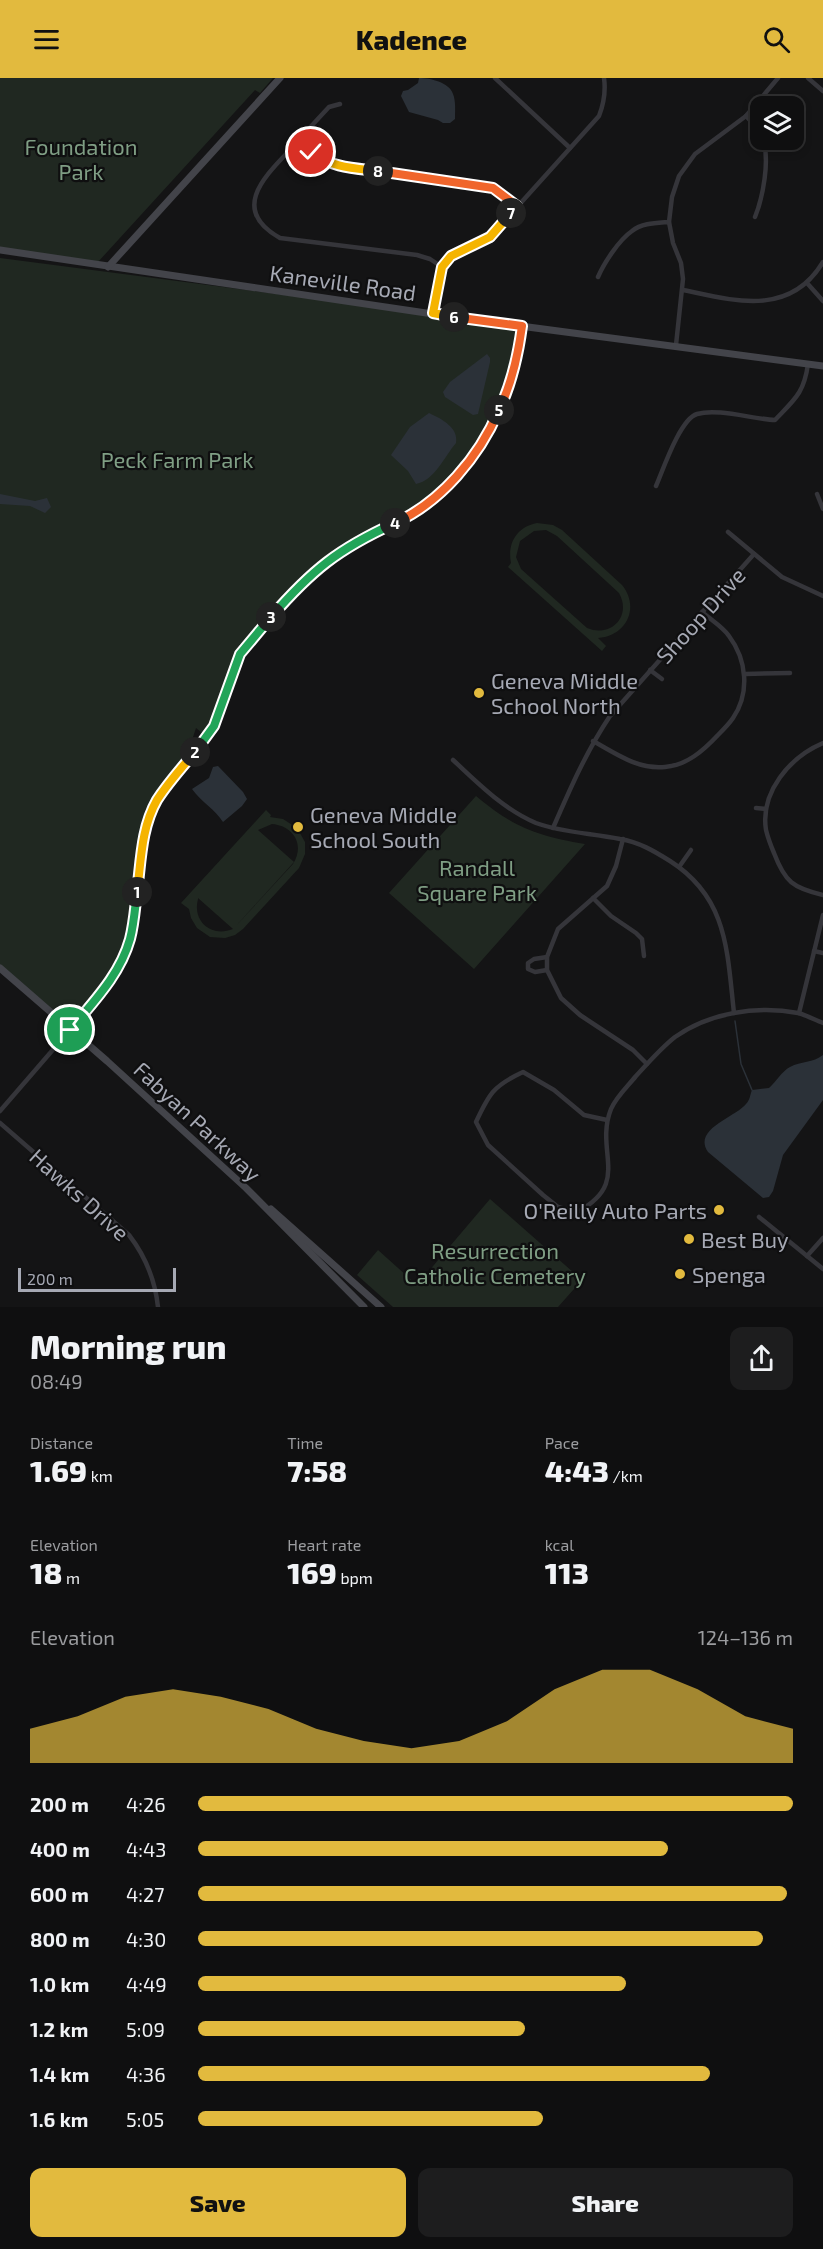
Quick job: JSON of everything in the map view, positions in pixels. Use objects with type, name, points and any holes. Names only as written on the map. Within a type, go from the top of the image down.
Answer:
[{"type":"main road","points":[[108,267],[280,78]]},
{"type":"main road","name":"Kaneville Road","points":[[0,250],[522,326],[823,366]]},
{"type":"main road","name":"Fabyan Parkway","points":[[0,968],[116,1069],[246,1188],[364,1307]]},
{"type":"main road","points":[[246,1188],[381,1307]]},
{"type":"street","points":[[495,78],[570,148]]},
{"type":"street","points":[[433,313],[442,267],[451,256],[490,237],[599,116],[606,90],[604,78]]},
{"type":"street","points":[[676,345],[683,290],[681,263],[673,243],[669,222],[672,197],[679,176],[695,154],[746,116],[778,78]]},
{"type":"street","points":[[808,78],[823,91]]},
{"type":"street","points":[[340,104],[329,107],[264,177],[257,189],[256,209],[265,229],[280,238],[417,255],[430,259],[442,267]]},
{"type":"street","points":[[746,116],[750,120]]},
{"type":"street","points":[[298,140],[329,164],[493,188],[517,206]]},
{"type":"street","points":[[755,217],[761,203],[766,150]]},
{"type":"street","points":[[598,277],[604,262],[632,231],[648,223],[669,222]]},
{"type":"street","points":[[683,290],[730,300],[761,302],[781,298],[807,284],[823,262]]},
{"type":"street","points":[[807,284],[823,302]]},
{"type":"street","points":[[0,1111],[70,1030],[110,981],[119,966],[130,938],[144,838],[150,816],[165,789],[211,732],[240,654],[312,573],[348,546],[402,520],[432,499],[461,470],[483,441],[508,390],[517,359],[522,326]]},
{"type":"street","points":[[656,486],[684,426],[695,415],[712,413],[775,420],[798,396],[806,382],[808,364]]},
{"type":"street","points":[[817,494],[823,509]]},
{"type":"street","points":[[728,532],[782,577],[823,596]]},
{"type":"street","name":"Shoop Drive","points":[[553,828],[593,741],[610,716],[754,554]]},
{"type":"street","points":[[593,741],[638,765],[664,768],[687,762],[707,747],[733,718],[743,695],[745,674],[739,652],[728,635],[702,612]]},
{"type":"street","points":[[650,670],[662,679]]},
{"type":"street","points":[[745,674],[790,673]]},
{"type":"street","points":[[823,743],[806,750],[788,768],[772,790],[766,809],[766,832],[781,872],[791,884],[805,891],[823,895]]},
{"type":"street","points":[[453,760],[503,805],[520,815],[553,828],[622,839],[651,849],[679,867],[699,884],[715,909],[726,939],[734,1013]]},
{"type":"street","points":[[756,808],[766,809]]},
{"type":"street","points":[[622,839],[616,866],[607,886],[561,925],[551,942],[547,957],[547,970],[561,998],[580,1014],[633,1050],[647,1064]]},
{"type":"street","points":[[679,867],[691,850]]},
{"type":"street","points":[[593,898],[611,916],[642,939],[644,956]]},
{"type":"street","points":[[799,1013],[823,915]]},
{"type":"street","points":[[814,951],[823,953]]},
{"type":"street","points":[[547,957],[534,959],[528,963],[528,969],[535,972],[547,970]]},
{"type":"street","points":[[607,1120],[584,1114],[555,1090],[523,1072],[498,1085],[483,1105],[476,1122],[488,1145],[543,1195],[558,1207],[577,1212],[602,1195],[609,1180],[607,1120],[612,1106],[647,1064],[675,1038],[704,1022],[734,1013],[759,1010],[799,1013],[823,1023]]},
{"type":"street","name":"Hawks Drive","points":[[0,1123],[129,1235],[151,1272],[158,1307]]},
{"type":"street","points":[[759,1217],[823,1269]]},
{"type":"street","points":[[807,1256],[823,1238]]},
{"type":"green space","name":"Foundation Park","points":[[0,78],[273,78],[260,93],[255,90],[98,262],[0,248]]},
{"type":"green space","name":"Peck Farm Park","points":[[0,258],[522,326],[517,359],[483,441],[447,486],[402,520],[348,546],[312,573],[240,654],[207,737],[196,728],[189,749],[145,810],[126,950],[70,1030],[0,967]]},
{"type":"green space","points":[[537,523],[553,525],[562,530],[622,585],[630,602],[628,619],[617,632],[598,638],[606,646],[602,651],[508,567],[511,563],[511,549],[515,537],[530,525]],"holes":[[[546,530],[557,536],[619,593],[623,610],[617,623],[611,627],[604,630],[587,628],[521,569],[516,557],[520,541],[534,531]]]},
{"type":"green space","name":"Randall Square Park","points":[[476,796],[489,807],[526,829],[585,844],[474,969],[389,893]]},
{"type":"green space","points":[[266,810],[271,815],[270,817],[283,819],[297,828],[305,842],[305,854],[299,868],[235,935],[225,938],[210,937],[197,928],[189,909],[181,903]],"holes":[[[272,824],[286,828],[297,844],[298,850],[294,862],[258,830]],[[294,862],[293,864],[234,928]],[[198,898],[233,929],[217,931],[205,926],[197,907]]]},
{"type":"green space","name":"Resurrection Catholic Cemetery","points":[[490,1199],[582,1280],[558,1307],[393,1307],[357,1275],[378,1250],[417,1285]]},
{"type":"shaded area","points":[[419,78],[439,81],[451,90],[455,100],[455,119],[450,123],[443,123],[409,112],[401,96],[403,91],[418,83]]},
{"type":"shaded area","points":[[487,354],[490,362],[478,414],[473,415],[445,397],[443,392],[450,382]]},
{"type":"shaded area","points":[[429,413],[452,428],[456,443],[434,473],[423,482],[416,484],[408,471],[391,455],[410,427]]},
{"type":"shaded area","points":[[0,494],[35,501],[47,498],[51,507],[45,513],[30,506],[0,504]]},
{"type":"shaded area","points":[[218,766],[247,799],[223,822],[192,789],[209,778],[213,767]]},
{"type":"shaded area","points":[[823,1055],[823,1100],[783,1155],[773,1191],[769,1197],[763,1198],[708,1152],[705,1144],[706,1137],[717,1124],[746,1104],[752,1090],[769,1088],[790,1067]]},
{"type":"waterway","points":[[735,1021],[741,1064],[752,1090]]},
{"type":"place","name":"Geneva Middle School North","points":[[479,693]]},
{"type":"place","name":"Geneva Middle School South","points":[[298,827]]},
{"type":"place","name":"O'Reilly Auto Parts","points":[[719,1210]]},
{"type":"place","name":"Best Buy","points":[[689,1239]]},
{"type":"place","name":"Spenga","points":[[680,1274]]},
{"type":"route","points":[[70,1030],[110,981],[126,952],[133,924],[147,823],[165,789],[211,732],[240,654],[291,594],[330,558],[348,546],[402,520],[447,486],[474,454],[495,420],[508,390],[517,359],[522,326],[433,313],[442,267],[451,256],[490,237],[517,206],[493,188],[337,166],[329,164],[311,152]]}]
